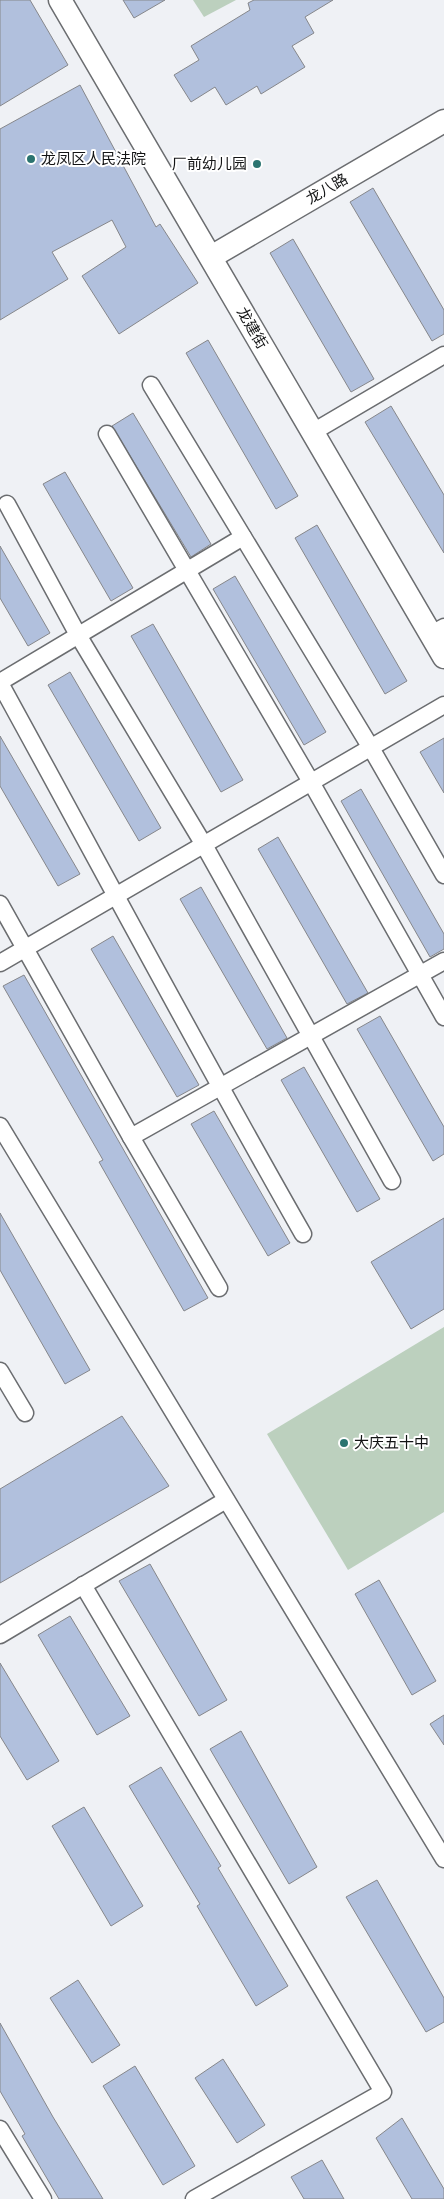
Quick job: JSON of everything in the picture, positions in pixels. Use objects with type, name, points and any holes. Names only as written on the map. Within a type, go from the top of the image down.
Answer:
[{"type":"street","name":"龙建街","points":[[60,0],[313,432],[437,630],[444,657]]},
{"type":"street","name":"龙八路","points":[[211,257],[444,121]]},
{"type":"street","points":[[313,432],[444,355]]},
{"type":"street","points":[[151,385],[371,748],[444,875]]},
{"type":"street","points":[[107,434],[311,782],[444,1017]]},
{"type":"street","points":[[6,504],[78,635],[204,845],[392,1181]]},
{"type":"street","points":[[243,537],[0,683],[220,1087],[303,1234]]},
{"type":"street","points":[[0,963],[444,706]]},
{"type":"street","points":[[0,904],[131,1137],[220,1288]]},
{"type":"street","points":[[131,1137],[444,960]]},
{"type":"street","points":[[0,1126],[444,1859]]},
{"type":"street","points":[[0,1371],[25,1413]]},
{"type":"street","points":[[0,1635],[226,1500]]},
{"type":"street","points":[[83,1585],[383,2092],[194,2199]]},
{"type":"street","points":[[0,2129],[42,2199]]},
{"type":"green space","points":[[193,0],[236,0],[204,17]]},
{"type":"green space","points":[[444,1327],[444,1512],[348,1570],[267,1434]]},
{"type":"building","points":[[0,0],[30,0],[68,65],[0,106]]},
{"type":"building","points":[[123,0],[165,0],[134,18]]},
{"type":"building","points":[[254,0],[333,0],[305,17],[314,33],[292,46],[305,67],[261,94],[257,86],[226,105],[215,87],[191,102],[174,75],[199,60],[191,46],[250,10],[248,3]]},
{"type":"building","points":[[80,85],[156,227],[160,224],[198,283],[119,334],[82,276],[126,247],[112,220],[52,252],[68,279],[0,320],[0,129]]},
{"type":"building","points":[[373,188],[444,310],[444,334],[432,341],[350,202]]},
{"type":"building","points":[[293,239],[374,379],[351,392],[270,253]]},
{"type":"building","points":[[208,340],[298,496],[276,509],[186,353]]},
{"type":"building","points":[[391,406],[444,495],[444,553],[365,422]]},
{"type":"building","points":[[133,413],[211,544],[191,557],[112,426]]},
{"type":"building","points":[[65,472],[133,588],[111,601],[43,484]]},
{"type":"building","points":[[317,525],[407,681],[385,694],[295,538]]},
{"type":"building","points":[[0,546],[50,633],[28,646],[0,598]]},
{"type":"building","points":[[235,576],[326,732],[304,745],[213,589]]},
{"type":"building","points":[[153,624],[243,780],[221,792],[131,636]]},
{"type":"building","points":[[70,672],[161,828],[139,841],[48,685]]},
{"type":"building","points":[[0,736],[80,874],[58,886],[0,786]]},
{"type":"building","points":[[444,738],[444,793],[420,752]]},
{"type":"building","points":[[361,789],[444,934],[444,949],[430,957],[341,801]]},
{"type":"building","points":[[278,837],[368,993],[347,1004],[258,849]]},
{"type":"building","points":[[201,887],[287,1038],[267,1049],[180,899]]},
{"type":"building","points":[[113,936],[199,1085],[177,1097],[91,949]]},
{"type":"building","points":[[24,975],[208,1298],[184,1311],[99,1162],[103,1160],[3,986]]},
{"type":"building","points":[[380,1016],[444,1127],[444,1154],[433,1161],[357,1029]]},
{"type":"building","points":[[304,1067],[380,1199],[357,1212],[281,1080]]},
{"type":"building","points":[[214,1111],[290,1243],[268,1256],[191,1124]]},
{"type":"building","points":[[0,1213],[90,1370],[65,1384],[0,1270]]},
{"type":"building","points":[[444,1218],[444,1309],[411,1329],[371,1262]]},
{"type":"building","points":[[122,1416],[169,1486],[0,1583],[0,1489]]},
{"type":"building","points":[[150,1564],[227,1700],[199,1716],[119,1581]]},
{"type":"building","points":[[379,1580],[436,1681],[412,1695],[355,1594]]},
{"type":"building","points":[[70,1616],[130,1716],[97,1735],[38,1635]]},
{"type":"building","points":[[0,1663],[59,1761],[27,1780],[0,1736]]},
{"type":"building","points":[[444,1715],[444,1745],[430,1724]]},
{"type":"building","points":[[241,1731],[317,1867],[289,1884],[210,1749]]},
{"type":"building","points":[[161,1767],[221,1866],[218,1868],[288,1986],[256,2006],[197,1906],[200,1904],[129,1786]]},
{"type":"building","points":[[84,1807],[143,1906],[111,1926],[52,1826]]},
{"type":"building","points":[[377,1880],[444,1998],[444,2022],[426,2032],[346,1897]]},
{"type":"building","points":[[78,1980],[120,2045],[92,2063],[50,1998]]},
{"type":"building","points":[[0,2023],[53,2117],[103,2199],[59,2199],[22,2136],[25,2134],[0,2091]]},
{"type":"building","points":[[223,2059],[265,2125],[237,2143],[195,2078]]},
{"type":"building","points":[[135,2066],[195,2166],[163,2185],[103,2086]]},
{"type":"building","points":[[402,2118],[444,2189],[444,2199],[412,2199],[376,2138]]},
{"type":"building","points":[[322,2160],[344,2199],[304,2199],[291,2177]]},
{"type":"place","name":"龙凤区人民法院","points":[[31,159]]},
{"type":"place","name":"厂前幼儿园","points":[[257,164]]},
{"type":"place","name":"大庆五十中","points":[[344,1443]]}]
